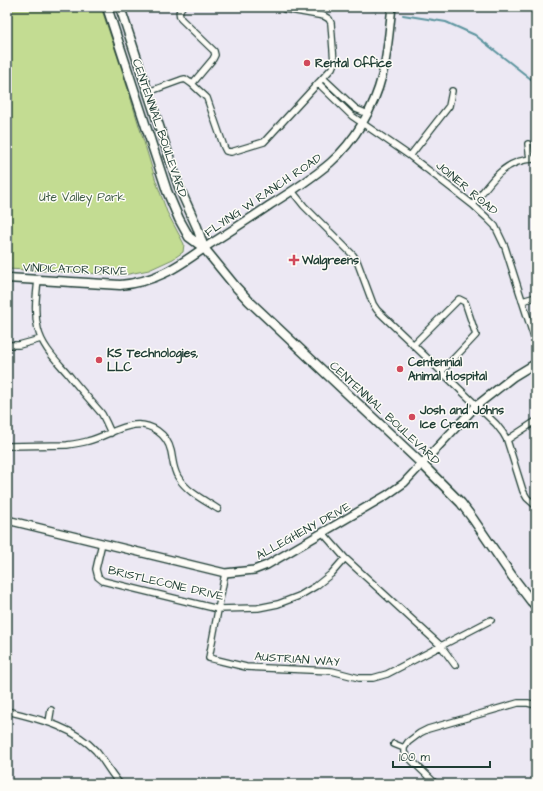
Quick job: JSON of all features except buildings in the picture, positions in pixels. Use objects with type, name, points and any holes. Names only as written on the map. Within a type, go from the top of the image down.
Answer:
[{"type":"main road","name":"CENTENNIAL BOULEVARD","points":[[107,7],[167,191],[179,219],[189,237],[204,248],[234,286],[249,301],[422,464],[461,503],[512,576],[536,606]]},
{"type":"main road","name":"CENTENNIAL BOULEVARD","points":[[120,7],[179,187],[197,227],[204,248]]},
{"type":"main road","name":"VINDICATOR DRIVE","points":[[7,278],[120,285],[151,280],[184,262],[204,248]]},
{"type":"street","points":[[182,7],[179,14],[180,19],[214,51],[215,55],[192,84]]},
{"type":"street","points":[[148,92],[185,79],[207,98],[226,151],[231,152],[264,142],[332,68],[334,63],[331,22],[329,19],[324,16],[284,9],[282,7]]},
{"type":"street","name":"FLYING W RANCH ROAD","points":[[204,248],[292,191],[331,162],[347,144],[368,114],[382,76],[392,7]]},
{"type":"street","points":[[322,78],[356,109],[368,114]]},
{"type":"street","name":"JOINER ROAD","points":[[318,83],[352,116],[410,156],[473,206],[495,226],[506,247],[536,344]]},
{"type":"street","points":[[410,156],[449,106],[452,91]]},
{"type":"street","points":[[473,206],[499,173],[518,161],[533,159],[528,144]]},
{"type":"street","points":[[292,191],[304,206],[353,255],[357,261],[373,304],[377,310],[496,424],[507,440],[523,491],[527,498],[536,506]]},
{"type":"street","points":[[38,280],[36,315],[38,331],[41,339],[54,357],[102,414],[111,433]]},
{"type":"street","points":[[522,301],[536,297]]},
{"type":"street","points":[[413,345],[459,299],[465,302],[476,335],[441,372]]},
{"type":"street","points":[[7,345],[19,345],[41,339]]},
{"type":"street","name":"ALLEGHENY DRIVE","points":[[7,520],[225,573],[254,570],[267,565],[323,533],[387,495],[404,483],[476,406],[513,377],[536,363]]},
{"type":"street","points":[[507,440],[536,421]]},
{"type":"street","points":[[7,446],[67,445],[89,441],[127,426],[145,425],[153,428],[166,439],[169,444],[174,470],[187,488],[218,509]]},
{"type":"street","points":[[323,533],[345,558],[441,646],[455,665]]},
{"type":"street","name":"BRISTLECONE DRIVE","points":[[102,543],[96,569],[98,577],[103,581],[218,609],[258,608],[278,604],[299,596],[316,586],[345,558]]},
{"type":"street","points":[[218,609],[225,573]]},
{"type":"street","name":"AUSTRIAN WAY","points":[[218,609],[209,658],[246,667],[317,669],[360,678],[373,678],[386,674],[491,620]]},
{"type":"street","points":[[436,784],[404,753],[404,748],[414,737],[428,730],[518,703],[536,705]]},
{"type":"street","points":[[49,722],[51,710]]},
{"type":"street","points":[[7,711],[49,722],[75,734],[96,752],[120,784]]},
{"type":"street","points":[[394,744],[404,748]]},
{"type":"green space","name":"Ute Valley Park","points":[[7,7],[101,7],[155,178],[167,212],[184,244],[183,252],[173,259],[149,270],[124,275],[7,269]]},
{"type":"waterway","points":[[359,7],[376,10]]},
{"type":"waterway","points":[[403,15],[446,22],[475,35],[536,83]]},
{"type":"place","name":"Rental Office","points":[[307,63]]},
{"type":"place","name":"Walgreens","points":[[294,260]]},
{"type":"place","name":"KS Technologies, LLC","points":[[99,360]]},
{"type":"place","name":"Centennial Animal Hospital","points":[[400,369]]},
{"type":"place","name":"Josh and Johns Ice Cream","points":[[412,417]]}]
